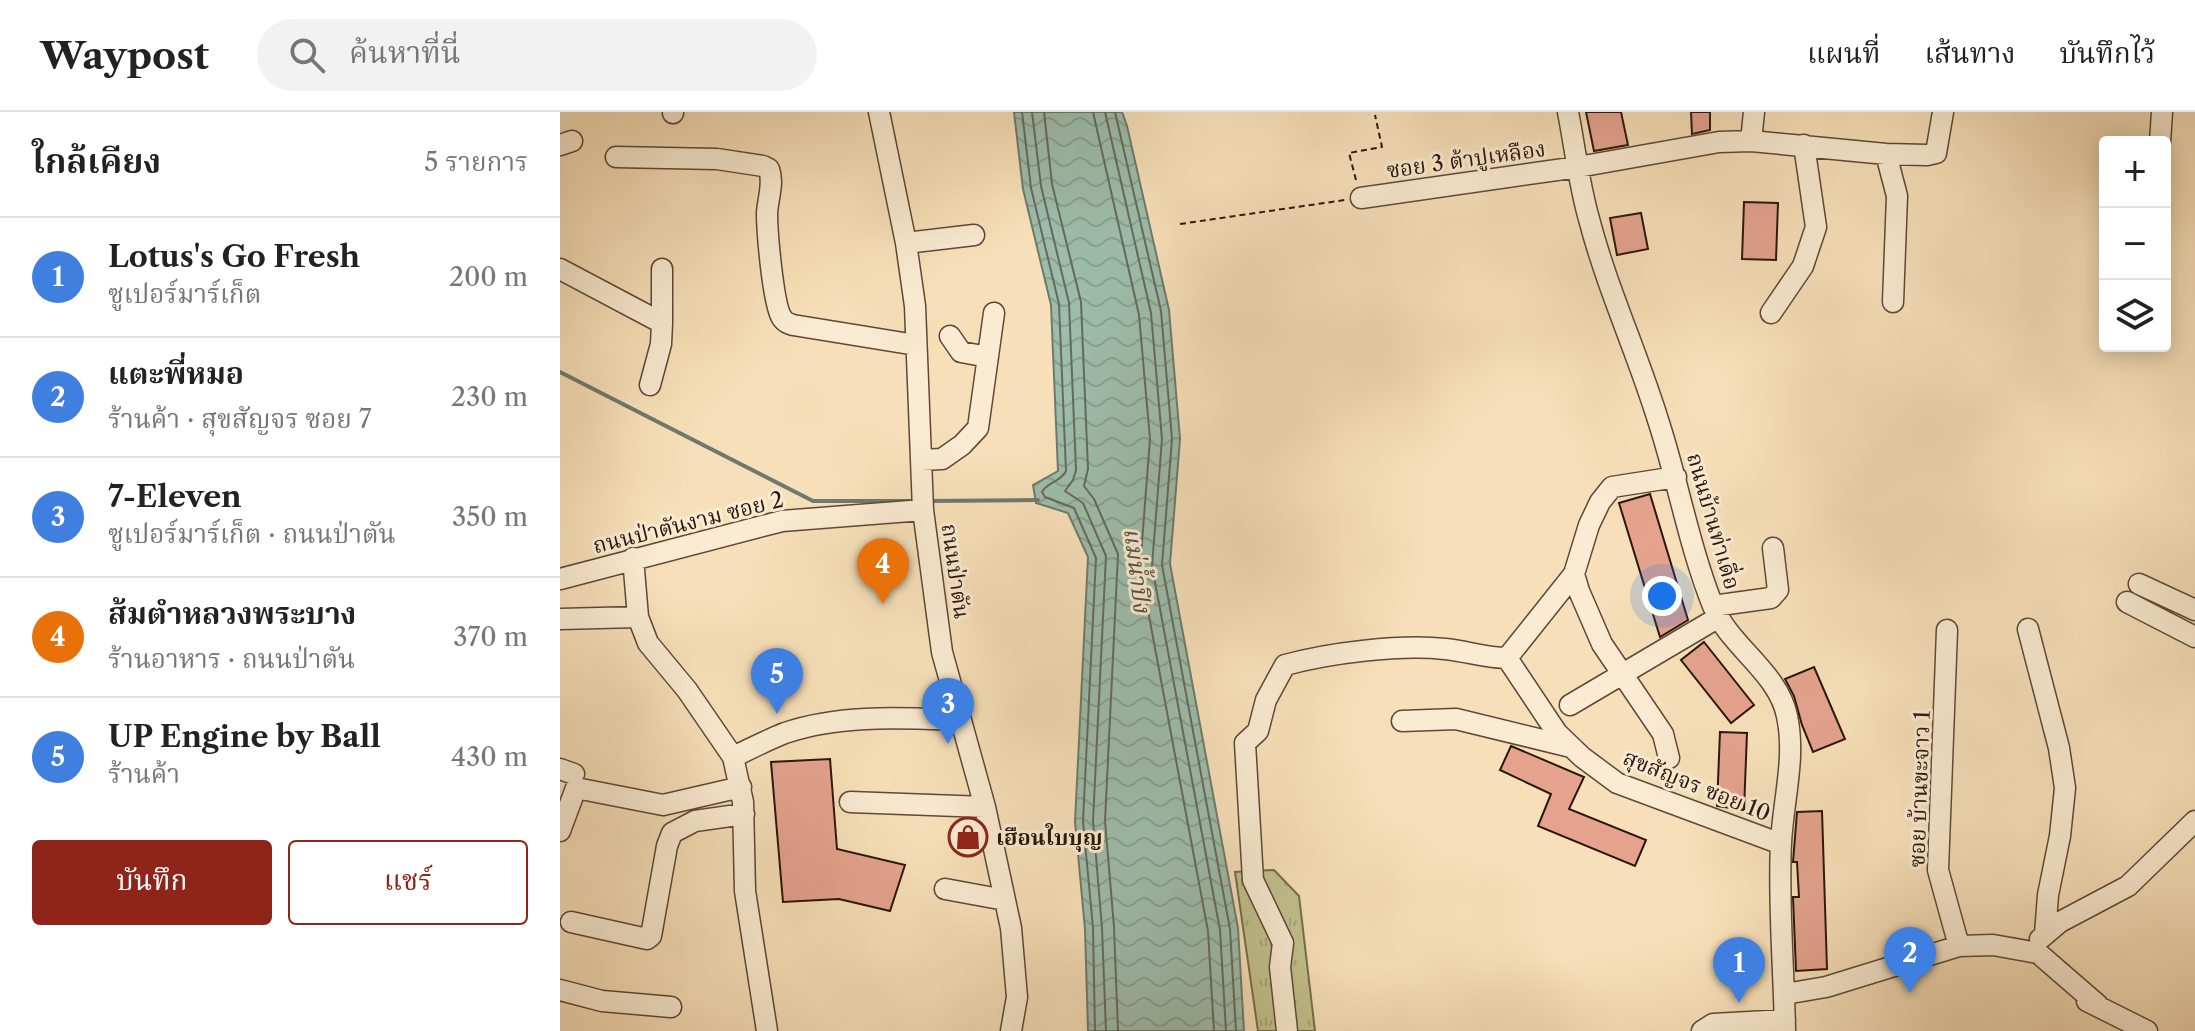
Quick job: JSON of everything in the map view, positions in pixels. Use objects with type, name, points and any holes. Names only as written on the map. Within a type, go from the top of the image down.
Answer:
[{"type":"street","name":"ถนนป่าตัน","points":[[879,112],[906,243],[915,306],[923,510],[942,652],[985,807],[1011,928],[1017,997],[1011,1031]]},
{"type":"street","name":"ถนนบ้านท่าเดื่อ","points":[[1568,112],[1588,218],[1612,293],[1640,360],[1676,477],[1694,550],[1716,612],[1778,692],[1787,715],[1791,753],[1781,844],[1785,1026]]},
{"type":"street","points":[[1751,141],[1754,112]]},
{"type":"street","name":"ซอย 3 ต้าปูเหลือง","points":[[1361,198],[1578,167],[1719,142],[1751,141],[1927,155],[1936,153],[1943,112]]},
{"type":"street","points":[[2160,136],[2162,112]]},
{"type":"street","points":[[1771,313],[1803,266],[1816,227],[1804,145]]},
{"type":"street","points":[[1886,154],[1897,196],[1893,302]]},
{"type":"street","points":[[616,157],[717,159],[769,169],[767,214],[772,274],[780,315],[784,320],[793,325],[916,345]]},
{"type":"street","points":[[906,243],[974,235]]},
{"type":"street","points":[[560,269],[662,323]]},
{"type":"street","points":[[650,385],[661,344],[662,269]]},
{"type":"street","points":[[921,460],[942,459],[962,445],[978,428],[994,313]]},
{"type":"street","points":[[950,336],[961,352],[988,357]]},
{"type":"street","points":[[1287,1031],[1280,967],[1283,943],[1253,880],[1245,766],[1245,743],[1258,731],[1266,700],[1285,665],[1307,659],[1391,650],[1443,649],[1507,658],[1574,574],[1589,525],[1600,502],[1612,487],[1676,477]]},
{"type":"street","name":"ถนนป่าตันงาม ซอย 2","points":[[560,579],[782,521],[923,510]]},
{"type":"street","points":[[1570,705],[1716,612],[1771,598],[1778,590],[1773,548]]},
{"type":"street","points":[[633,558],[638,617],[648,643],[687,690],[733,757],[744,814],[745,891],[767,1031]]},
{"type":"street","points":[[1574,574],[1602,644],[1663,734],[1669,758]]},
{"type":"street","points":[[2139,584],[2195,610]]},
{"type":"street","points":[[2127,602],[2195,637]]},
{"type":"street","points":[[560,619],[638,617]]},
{"type":"street","points":[[2028,629],[2059,748],[2065,788],[2045,934]]},
{"type":"street","name":"ซอย บ้านขะจาว 1","points":[[1947,630],[1938,870],[1959,946]]},
{"type":"street","name":"สุขสัญจร ซอย 10","points":[[1507,658],[1557,733],[1617,783],[1781,844]]},
{"type":"street","points":[[733,757],[787,733],[843,722],[897,718],[960,720]]},
{"type":"street","points":[[1402,721],[1456,719],[1571,747]]},
{"type":"street","points":[[560,831],[576,788],[663,805],[741,787]]},
{"type":"street","points":[[850,802],[985,807]]},
{"type":"street","points":[[571,922],[647,939],[651,936],[672,833],[695,821],[744,814]]},
{"type":"street","points":[[2028,950],[2060,922],[2128,886],[2195,821]]},
{"type":"street","points":[[945,889],[1005,900]]},
{"type":"street","points":[[1785,994],[1826,987],[1959,946],[1993,945],[2028,950]]},
{"type":"street","points":[[2028,950],[2031,958],[2082,998],[2147,1031]]},
{"type":"street","points":[[560,990],[602,1001],[671,1007]]},
{"type":"street","points":[[1702,1031],[1713,1024],[1785,1026]]},
{"type":"path","points":[[1180,224],[1361,198],[1349,153],[1382,147],[1375,115]]},
{"type":"green space","points":[[1274,870],[1299,896],[1315,1031],[1258,1031],[1235,872]]},
{"type":"water","name":"แม่น้ำปิง","points":[[1014,112],[1122,112],[1127,126],[1169,310],[1180,439],[1170,564],[1238,928],[1244,1031],[1088,1031],[1085,929],[1075,822],[1088,557],[1068,513],[1036,503],[1033,485],[1058,471],[1051,305],[1023,189]]},
{"type":"building","points":[[1586,112],[1621,112],[1628,145],[1594,151]]},
{"type":"building","points":[[1691,112],[1710,112],[1710,130],[1692,134]]},
{"type":"building","points":[[1744,202],[1778,203],[1776,260],[1742,259]]},
{"type":"building","points":[[1641,213],[1648,249],[1617,255],[1610,218]]},
{"type":"building","points":[[1650,494],[1688,620],[1660,637],[1619,503]]},
{"type":"building","points":[[1704,642],[1754,705],[1731,723],[1681,660]]},
{"type":"building","points":[[1814,667],[1845,739],[1813,752],[1785,679]]},
{"type":"building","points":[[1720,732],[1747,733],[1744,810],[1717,806]]},
{"type":"building","points":[[1511,746],[1584,777],[1569,809],[1646,840],[1635,866],[1538,826],[1551,794],[1500,770]]},
{"type":"building","points":[[830,759],[837,849],[905,865],[890,911],[839,899],[783,902],[771,762]]},
{"type":"building","points":[[1822,811],[1827,969],[1796,971],[1793,897],[1799,897],[1797,862],[1793,862],[1797,812]]},
{"type":"waterway","points":[[560,372],[813,501],[914,501]]},
{"type":"waterway","points":[[927,501],[1038,500]]},
{"type":"place","name":"ส้มตำหลวงพระบาง","points":[[883,604]]},
{"type":"place","name":"UP Engine by Ball","points":[[777,714]]},
{"type":"place","name":"7-Eleven","points":[[948,744]]},
{"type":"place","name":"เฮือนใบบุญ","points":[[968,837]]},
{"type":"place","name":"แตะพี่หมอ","points":[[1910,993]]},
{"type":"place","name":"Lotus's Go Fresh","points":[[1739,1003]]}]
